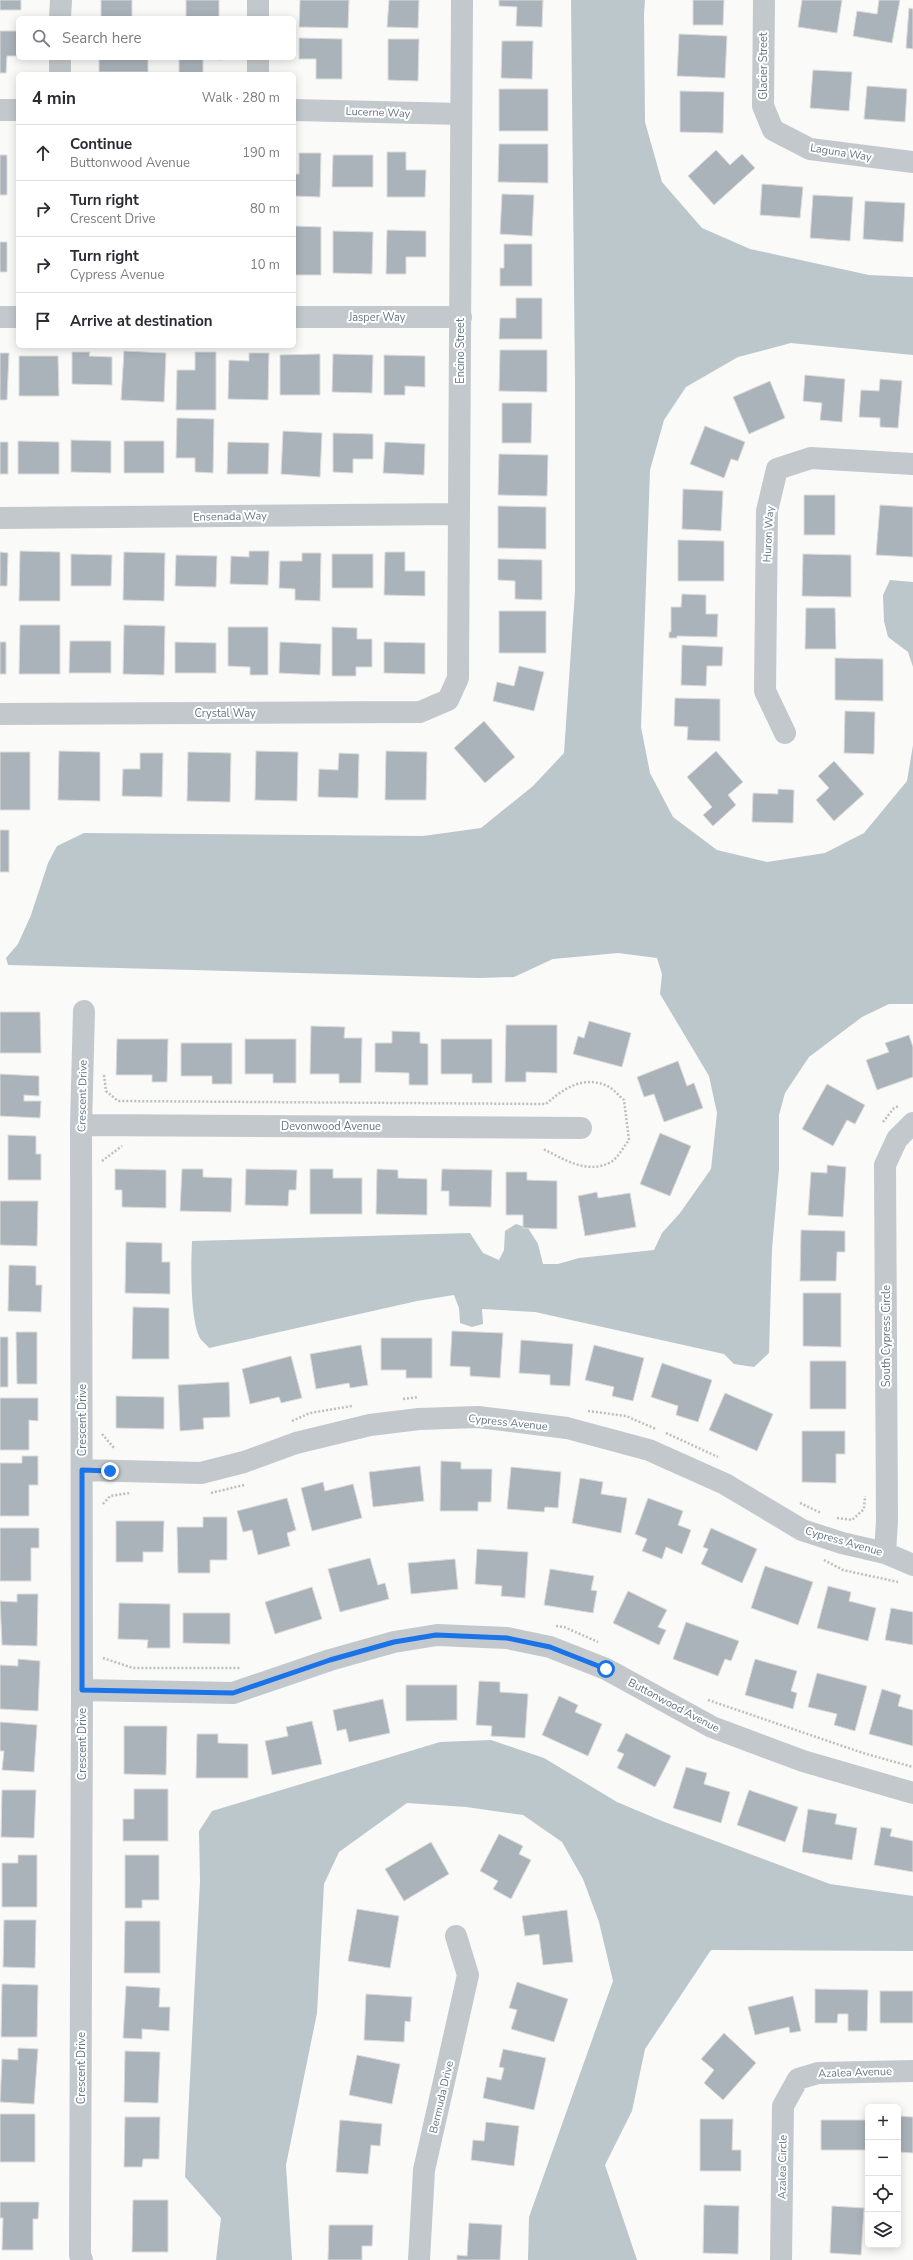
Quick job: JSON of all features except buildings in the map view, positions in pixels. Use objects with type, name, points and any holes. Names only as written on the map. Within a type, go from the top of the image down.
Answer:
[{"type":"street","points":[[60,16],[61,0]]},
{"type":"street","points":[[258,0],[258,16]]},
{"type":"street","name":"Encino Street","points":[[448,700],[458,678],[462,0]]},
{"type":"street","name":"Glacier Street","points":[[764,0],[763,106],[773,130]]},
{"type":"street","points":[[60,60],[60,72]]},
{"type":"street","points":[[258,60],[258,72]]},
{"type":"street","points":[[0,110],[16,110]]},
{"type":"street","name":"Lucerne Way","points":[[296,110],[461,114]]},
{"type":"street","name":"Laguna Way","points":[[773,130],[810,149],[913,162]]},
{"type":"street","points":[[0,316],[16,317]]},
{"type":"street","name":"Jasper Way","points":[[296,317],[461,317]]},
{"type":"street","name":"Huron Way","points":[[785,733],[765,691],[767,511],[777,469],[812,458],[913,464]]},
{"type":"street","name":"Ensenada Way","points":[[0,518],[459,514]]},
{"type":"street","name":"Crystal Way","points":[[0,714],[420,712],[448,700]]},
{"type":"street","name":"Crescent Drive","points":[[82,2260],[80,2255],[82,1690],[81,1125],[84,1011]]},
{"type":"street","name":"Devonwood Avenue","points":[[81,1125],[581,1128]]},
{"type":"street","name":"South Cypress Circle","points":[[885,1553],[887,1521],[885,1165],[897,1139],[911,1125]]},
{"type":"street","name":"Cypress Avenue","points":[[82,1470],[201,1473],[244,1462],[296,1443],[370,1425],[419,1419],[478,1417],[567,1428],[649,1450],[725,1484],[802,1530],[842,1543],[885,1553],[913,1565]]},
{"type":"street","name":"Buttonwood Avenue","points":[[82,1690],[233,1693],[330,1660],[394,1642],[436,1635],[507,1638],[550,1647],[606,1669],[712,1727],[803,1761],[913,1793]]},
{"type":"street","name":"Bermuda Drive","points":[[419,2260],[424,2170],[468,1975],[456,1936]]},
{"type":"street","name":"Azalea Avenue","points":[[798,2079],[818,2073],[913,2071]]},
{"type":"street","name":"Azalea Circle","points":[[781,2260],[783,2106],[798,2079]]},
{"type":"path","points":[[104,1070],[106,1091],[118,1101],[546,1104],[574,1083],[588,1082],[605,1085],[624,1100],[629,1140],[612,1162],[590,1168],[576,1165],[538,1147]]},
{"type":"path","points":[[881,1124],[894,1108],[900,1106]]},
{"type":"path","points":[[102,1169],[102,1161],[124,1144]]},
{"type":"path","points":[[401,1399],[421,1397]]},
{"type":"path","points":[[290,1422],[310,1413],[355,1406]]},
{"type":"path","points":[[585,1410],[626,1416],[708,1451],[722,1459]]},
{"type":"path","points":[[101,1432],[113,1449],[119,1449]]},
{"type":"path","points":[[203,1493],[232,1490],[245,1484]]},
{"type":"path","points":[[101,1506],[110,1496],[135,1492]]},
{"type":"path","points":[[830,1517],[852,1520],[864,1509],[865,1494]]},
{"type":"path","points":[[795,1501],[823,1514]]},
{"type":"path","points":[[816,1557],[843,1570],[900,1583]]},
{"type":"path","points":[[549,1625],[564,1627],[599,1642]]},
{"type":"path","points":[[102,1653],[103,1659],[133,1668],[244,1668]]},
{"type":"path","points":[[704,1697],[856,1750],[913,1767]]},
{"type":"shaded area","points":[[571,0],[645,0],[645,122],[662,182],[702,228],[750,249],[869,275],[913,277],[913,355],[791,343],[738,357],[686,387],[664,420],[650,470],[641,727],[650,773],[673,817],[717,850],[767,862],[825,853],[864,833],[907,781],[913,745],[913,1004],[889,1004],[862,1017],[809,1057],[785,1093],[779,1115],[779,1169],[772,1249],[769,1353],[754,1367],[734,1364],[724,1354],[535,1312],[482,1309],[483,1324],[472,1327],[460,1323],[459,1308],[454,1295],[417,1301],[209,1348],[200,1338],[194,1316],[191,1262],[192,1241],[470,1233],[483,1253],[499,1260],[504,1250],[505,1231],[516,1224],[528,1228],[538,1244],[543,1264],[558,1264],[579,1258],[654,1250],[662,1233],[680,1213],[711,1169],[717,1113],[709,1076],[660,994],[662,974],[657,958],[618,953],[553,959],[514,977],[479,978],[8,965],[6,958],[18,944],[31,915],[48,863],[57,846],[84,833],[423,836],[481,828],[533,786],[564,753],[575,591],[575,381]]},
{"type":"shaded area","points":[[890,580],[913,582],[913,667],[908,652],[888,637],[884,621],[883,595]]},
{"type":"shaded area","points":[[491,1740],[544,1758],[617,1802],[662,1821],[830,1884],[913,1896],[913,1951],[711,1950],[645,2049],[632,2111],[605,2165],[637,2260],[528,2260],[529,2217],[613,1981],[599,1922],[583,1879],[562,1842],[523,1815],[466,1807],[407,1803],[339,1852],[324,1884],[317,2013],[286,2165],[292,2260],[216,2260],[221,2218],[185,2177],[200,1881],[199,1831],[212,1811],[440,1742]]},
{"type":"route","points":[[110,1471],[82,1470],[82,1690],[233,1693],[330,1660],[394,1642],[436,1635],[507,1638],[550,1647],[606,1669]]}]
